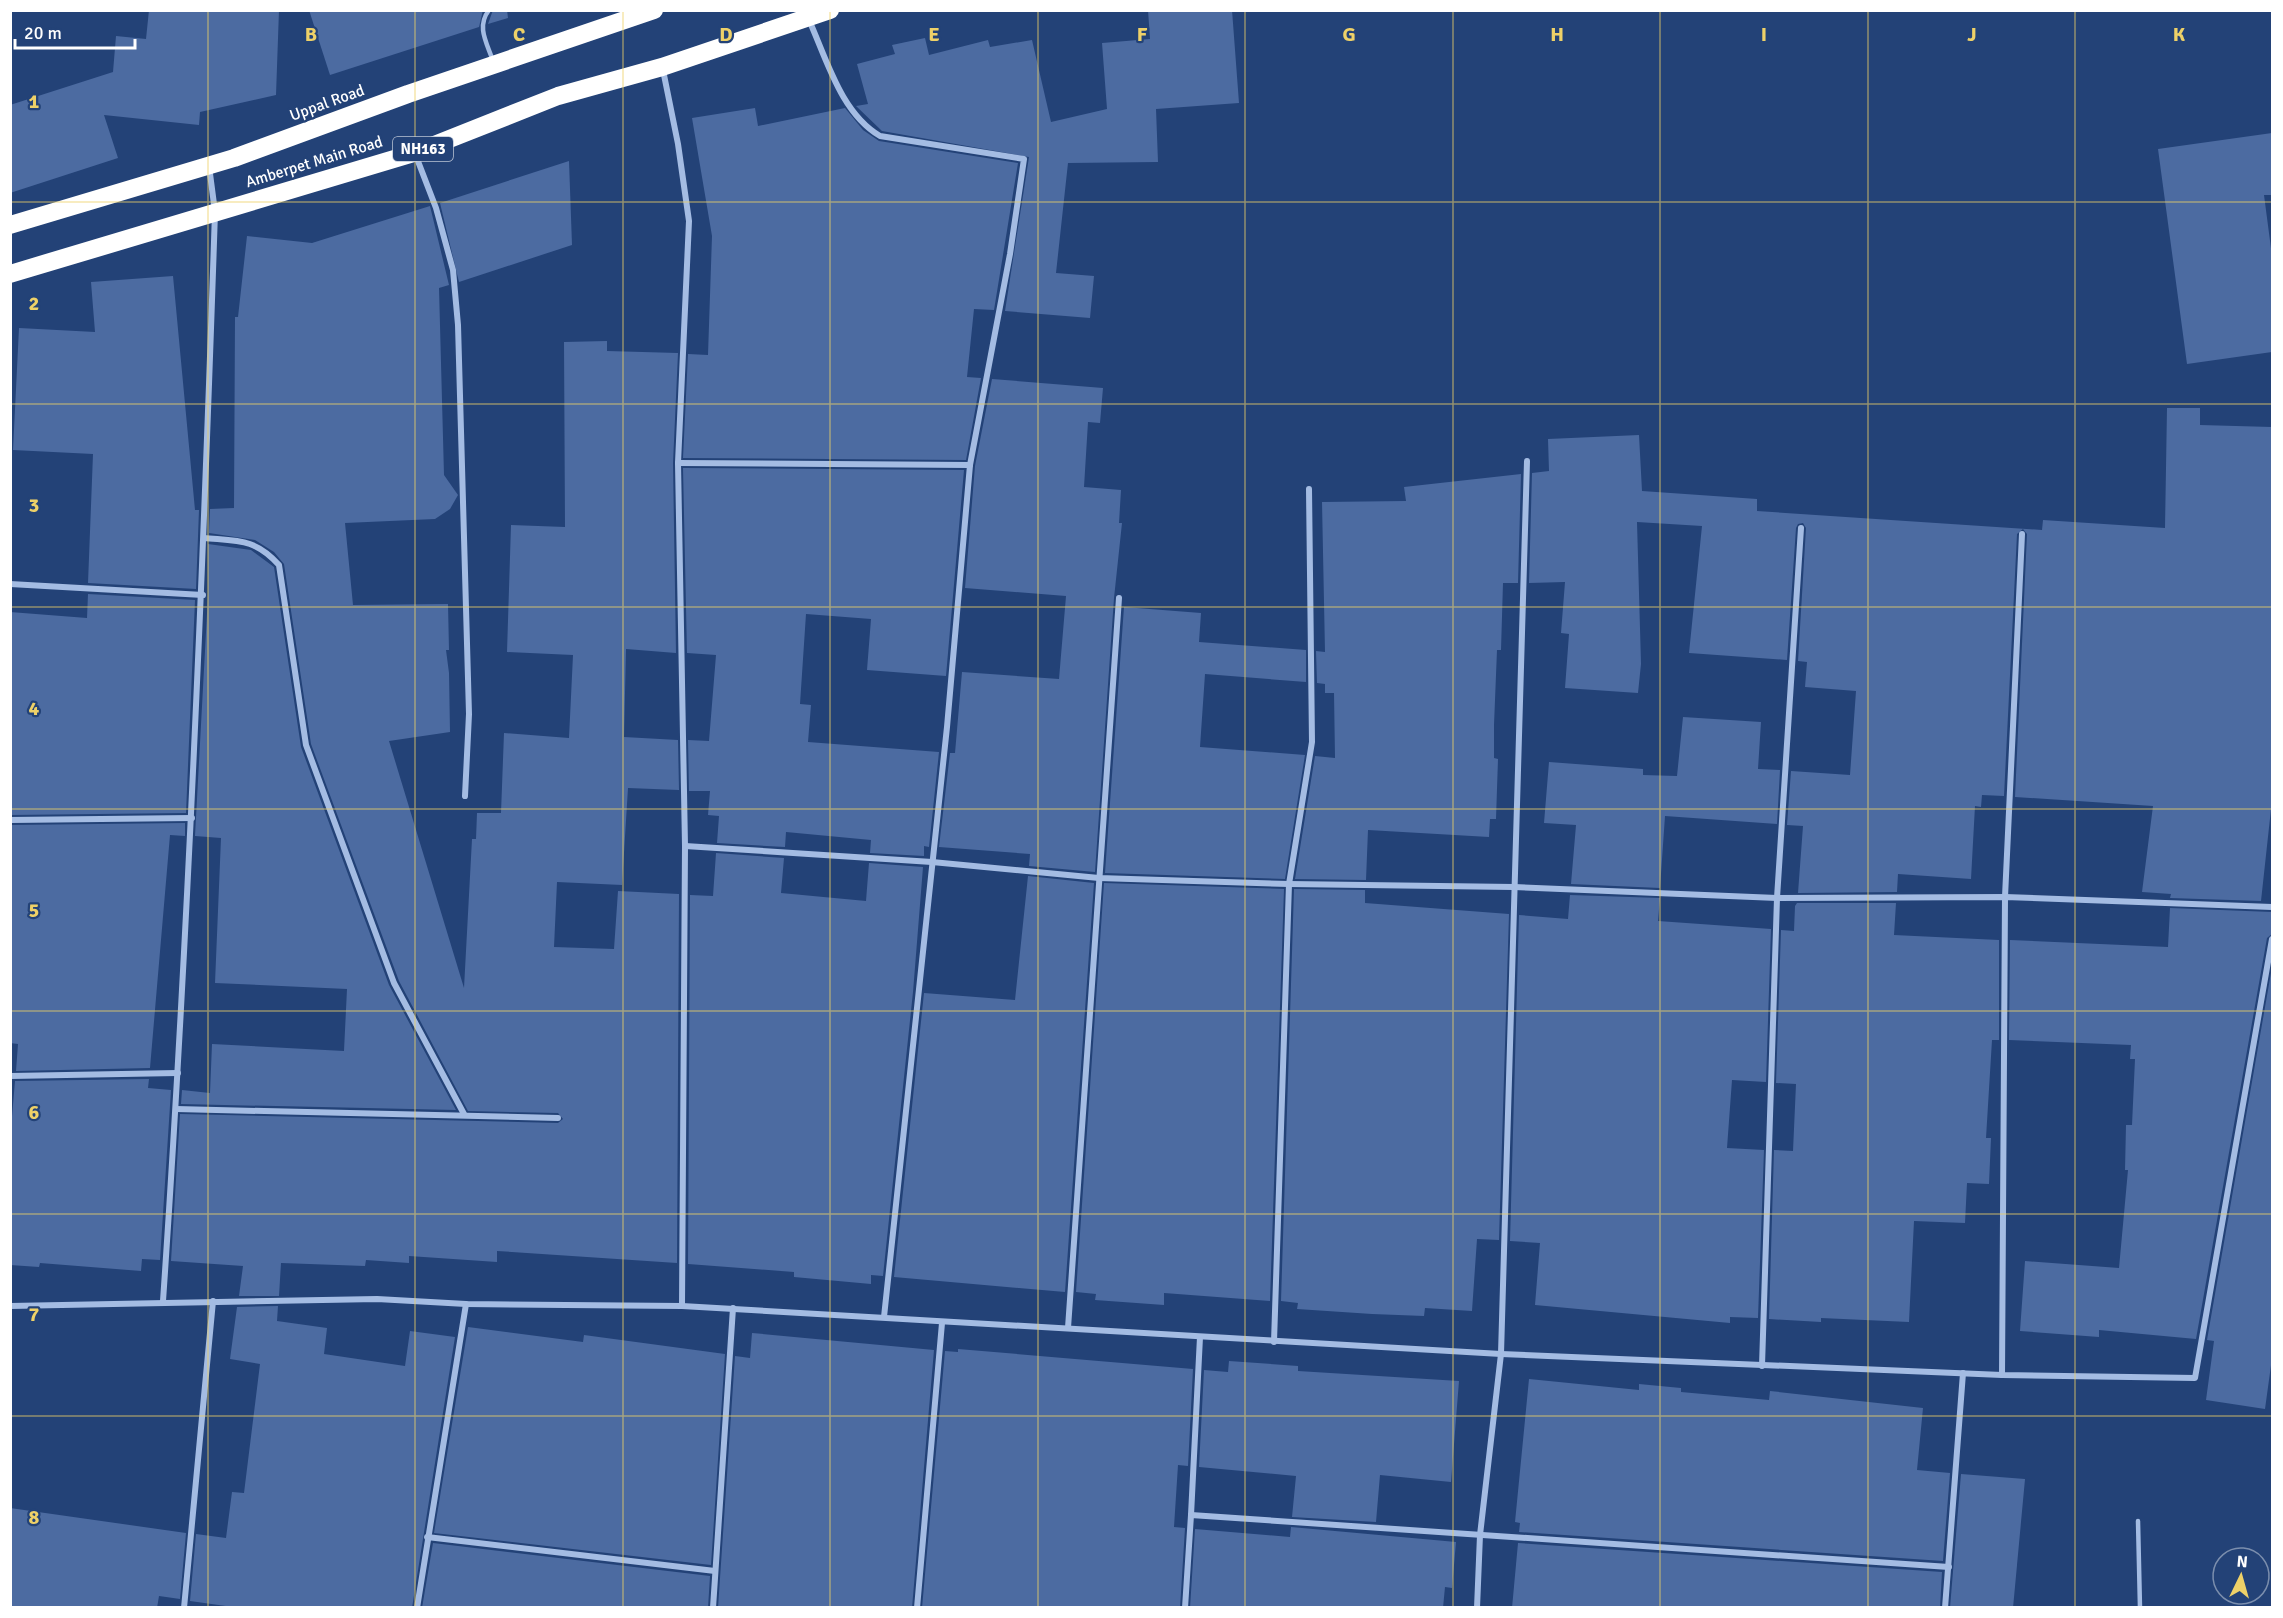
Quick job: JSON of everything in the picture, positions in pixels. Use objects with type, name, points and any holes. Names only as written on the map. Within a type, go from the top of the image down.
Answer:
[{"type":"highway","name":"Uppal Road","points":[[10,225],[209,166],[494,64],[617,16],[654,10]]},
{"type":"highway","name":"Amberpet Main Road","points":[[10,274],[414,153],[558,96],[663,67],[830,10]]},
{"type":"street","points":[[807,17],[849,107],[864,127],[880,136],[1024,159],[1010,254],[970,465],[932,862],[884,1317]]},
{"type":"street","points":[[663,67],[678,144],[689,221],[678,463],[685,846],[682,1306]]},
{"type":"street","points":[[414,153],[436,208],[453,270],[458,325],[469,714],[465,796]]},
{"type":"street","points":[[163,1301],[176,1109],[203,595],[214,212],[209,166]]},
{"type":"street","points":[[1477,1608],[1480,1535],[1501,1354],[1527,461]]},
{"type":"street","points":[[678,463],[970,465]]},
{"type":"street","points":[[1274,1342],[1289,884],[1312,742],[1309,489]]},
{"type":"street","points":[[1762,1366],[1777,898],[1801,528]]},
{"type":"street","points":[[2002,1375],[2005,897],[2022,534]]},
{"type":"street","points":[[204,538],[242,542],[264,548],[279,565],[306,745],[394,983],[464,1114]]},
{"type":"street","points":[[10,584],[203,595]]},
{"type":"street","points":[[1068,1328],[1119,598]]},
{"type":"street","points":[[10,820],[192,818]]},
{"type":"street","points":[[685,846],[932,862],[1100,879],[1514,887],[1777,898],[2005,897],[2272,907]]},
{"type":"street","points":[[10,1306],[163,1301],[399,1299],[466,1304],[682,1306],[1501,1354],[2002,1375],[2195,1378],[2272,939]]},
{"type":"street","points":[[10,1076],[178,1073]]},
{"type":"street","points":[[176,1109],[558,1118]]},
{"type":"street","points":[[184,1608],[213,1301]]},
{"type":"street","points":[[417,1608],[466,1304]]},
{"type":"street","points":[[713,1608],[733,1308]]},
{"type":"street","points":[[917,1608],[942,1323]]},
{"type":"street","points":[[1185,1608],[1200,1337]]},
{"type":"street","points":[[1945,1608],[1963,1373]]},
{"type":"street","points":[[1191,1515],[1949,1567]]},
{"type":"street","points":[[427,1537],[715,1571]]},
{"type":"lane","points":[[489,10],[482,27],[494,64]]},
{"type":"lane","points":[[2138,1521],[2140,1608]]},
{"type":"building","points":[[149,10],[279,10],[276,95],[200,112],[199,125],[104,115],[118,158],[10,193],[10,105],[113,72],[116,36],[146,39]]},
{"type":"building","points":[[309,10],[483,10],[479,27],[330,75]]},
{"type":"building","points":[[493,10],[507,10],[508,18],[488,24]]},
{"type":"building","points":[[1148,10],[1232,10],[1239,103],[1156,109],[1158,162],[1068,163],[1056,273],[1094,276],[1090,318],[1005,311],[1029,157],[882,131],[856,106],[868,104],[857,64],[895,54],[892,45],[925,38],[929,55],[988,40],[990,47],[1032,40],[1051,122],[1107,109],[1102,43],[1150,39]]},
{"type":"building","points":[[755,108],[758,126],[845,108],[863,130],[879,141],[1018,163],[994,310],[974,309],[967,377],[981,378],[966,460],[683,458],[688,354],[708,355],[712,236],[692,118]]},
{"type":"building","points":[[2272,133],[2272,195],[2264,195],[2272,256],[2272,352],[2187,364],[2158,149]]},
{"type":"building","points":[[569,161],[572,245],[459,282],[440,203]]},
{"type":"building","points":[[430,206],[449,285],[439,288],[444,475],[458,495],[450,509],[435,519],[345,523],[353,605],[448,604],[449,650],[446,650],[449,673],[450,732],[389,741],[464,988],[472,839],[476,839],[477,813],[501,813],[504,733],[569,738],[573,655],[507,652],[511,525],[565,527],[564,342],[607,341],[607,351],[678,353],[673,463],[676,653],[626,649],[624,737],[678,740],[679,790],[628,788],[622,885],[557,882],[554,947],[614,949],[618,891],[679,894],[677,1263],[497,1251],[497,1262],[409,1256],[409,1263],[366,1260],[365,1266],[281,1263],[279,1296],[239,1296],[243,1266],[171,1261],[180,1114],[558,1123],[563,1119],[558,1113],[468,1111],[399,981],[311,744],[284,564],[274,552],[255,540],[209,533],[210,509],[234,508],[235,317],[238,317],[247,236],[312,243]]},
{"type":"building","points":[[173,276],[195,510],[199,510],[196,589],[88,583],[93,454],[13,450],[19,328],[95,332],[91,282]]},
{"type":"building","points":[[992,379],[1103,388],[1100,423],[1088,422],[1084,487],[1121,490],[1119,523],[1122,523],[1114,598],[1095,872],[1029,866],[1030,854],[939,847],[950,753],[955,753],[962,672],[1059,679],[1066,596],[965,588],[975,466]]},
{"type":"building","points":[[2167,408],[2200,408],[2200,425],[2272,427],[2272,800],[2261,901],[2170,898],[2171,894],[2142,892],[2153,806],[2015,797],[2027,534],[2023,529],[2017,534],[2004,796],[1982,795],[1981,807],[1975,806],[1971,879],[1898,874],[1897,892],[1798,893],[1803,826],[1787,825],[1791,771],[1850,775],[1856,691],[1805,687],[1807,662],[1798,661],[1806,528],[1803,523],[1798,524],[1796,528],[1787,660],[1689,653],[1702,526],[1637,522],[1641,664],[1638,693],[1565,688],[1569,634],[1561,633],[1565,582],[1529,583],[1532,473],[1549,471],[1548,439],[1639,435],[1642,491],[1757,499],[1757,511],[2042,530],[2043,520],[2165,528]]},
{"type":"building","points":[[683,468],[964,470],[946,676],[867,670],[871,619],[806,614],[800,704],[811,705],[808,742],[939,752],[929,847],[924,846],[924,856],[870,853],[871,840],[786,832],[785,847],[717,843],[719,816],[708,815],[710,791],[689,791],[688,740],[709,741],[716,655],[687,653]]},
{"type":"building","points":[[1521,474],[1518,583],[1503,583],[1501,650],[1497,650],[1494,725],[1494,758],[1498,759],[1496,819],[1490,819],[1489,837],[1368,830],[1366,880],[1295,879],[1315,756],[1335,758],[1334,693],[1325,693],[1325,684],[1317,683],[1316,651],[1325,652],[1322,502],[1406,501],[1404,487]]},
{"type":"building","points":[[208,544],[251,550],[274,567],[301,747],[389,985],[456,1110],[181,1104],[182,1090],[210,1093],[212,1044],[344,1051],[347,989],[215,983],[221,838],[195,836],[208,595]]},
{"type":"building","points":[[88,594],[195,600],[186,813],[10,815],[10,612],[87,618]]},
{"type":"building","points":[[1124,607],[1201,613],[1199,642],[1306,650],[1306,682],[1205,674],[1200,747],[1305,755],[1285,879],[1105,873]]},
{"type":"building","points":[[1683,717],[1761,722],[1758,769],[1780,770],[1777,824],[1665,816],[1660,888],[1571,884],[1576,825],[1544,823],[1549,762],[1643,769],[1643,775],[1677,776]]},
{"type":"building","points":[[185,823],[185,836],[170,835],[150,1068],[16,1071],[18,1044],[10,1043],[10,825]]},
{"type":"building","points":[[716,853],[784,858],[781,893],[866,901],[869,863],[923,867],[913,992],[883,1276],[871,1275],[871,1284],[794,1277],[794,1272],[688,1264],[690,895],[713,896]]},
{"type":"building","points":[[1028,876],[1094,883],[1065,1292],[894,1277],[924,993],[1015,1000]]},
{"type":"building","points":[[1104,883],[1284,889],[1270,1301],[1164,1293],[1164,1305],[1095,1300],[1096,1294],[1076,1292]]},
{"type":"building","points":[[1294,889],[1365,890],[1365,903],[1509,914],[1499,1240],[1477,1239],[1472,1311],[1425,1308],[1424,1316],[1372,1314],[1297,1309],[1298,1303],[1281,1301]]},
{"type":"building","points":[[1570,895],[1660,898],[1658,921],[1771,929],[1766,1082],[1732,1080],[1727,1148],[1764,1150],[1758,1318],[1730,1317],[1730,1323],[1535,1305],[1540,1243],[1510,1241],[1519,915],[1568,919]]},
{"type":"building","points":[[1797,903],[1896,903],[1894,935],[1999,940],[1999,1040],[1992,1040],[1986,1138],[1991,1138],[1989,1184],[1967,1183],[1965,1223],[1914,1221],[1909,1322],[1821,1318],[1821,1322],[1769,1319],[1774,1150],[1793,1151],[1796,1084],[1776,1083],[1781,930],[1794,931]]},
{"type":"building","points":[[2170,908],[2272,912],[2272,934],[2267,938],[2196,1339],[2099,1330],[2099,1337],[2020,1331],[2025,1261],[2119,1268],[2128,1170],[2125,1170],[2126,1125],[2132,1125],[2135,1059],[2130,1059],[2131,1045],[2009,1040],[2010,940],[2168,947]]},
{"type":"building","points":[[2272,967],[2272,1358],[2265,1409],[2206,1400],[2214,1341],[2207,1340]]},
{"type":"building","points":[[149,1079],[148,1088],[171,1090],[160,1260],[142,1259],[141,1271],[40,1263],[39,1267],[10,1265],[10,1140],[15,1081]]},
{"type":"building","points":[[278,1306],[277,1321],[327,1328],[324,1354],[405,1366],[410,1331],[455,1337],[412,1608],[240,1608],[190,1601],[196,1534],[226,1538],[232,1492],[244,1493],[260,1364],[230,1359],[237,1307]]},
{"type":"building","points":[[468,1327],[583,1342],[584,1335],[725,1354],[711,1565],[434,1533]]},
{"type":"building","points":[[752,1333],[934,1350],[912,1608],[718,1608],[735,1356],[750,1358]]},
{"type":"building","points":[[958,1349],[1193,1369],[1188,1466],[1178,1465],[1174,1527],[1185,1528],[1180,1608],[922,1608],[945,1351],[958,1352]]},
{"type":"building","points":[[1229,1361],[1298,1366],[1298,1371],[1459,1381],[1451,1482],[1380,1475],[1376,1522],[1292,1517],[1296,1476],[1199,1467],[1204,1370],[1228,1372]]},
{"type":"building","points":[[1529,1379],[1639,1390],[1639,1384],[1681,1388],[1681,1392],[1769,1400],[1770,1391],[1923,1408],[1917,1470],[1950,1473],[1943,1561],[1519,1532],[1520,1523],[1515,1522]]},
{"type":"building","points":[[1961,1474],[2025,1479],[2013,1608],[1950,1608]]},
{"type":"building","points":[[10,1508],[186,1533],[180,1599],[159,1596],[157,1608],[10,1608]]},
{"type":"building","points":[[1291,1527],[1456,1542],[1452,1588],[1445,1587],[1443,1608],[1190,1608],[1195,1529],[1290,1537]]},
{"type":"building","points":[[433,1543],[710,1576],[708,1608],[422,1608]]},
{"type":"building","points":[[1518,1543],[1942,1572],[1940,1608],[1512,1608]]}]
